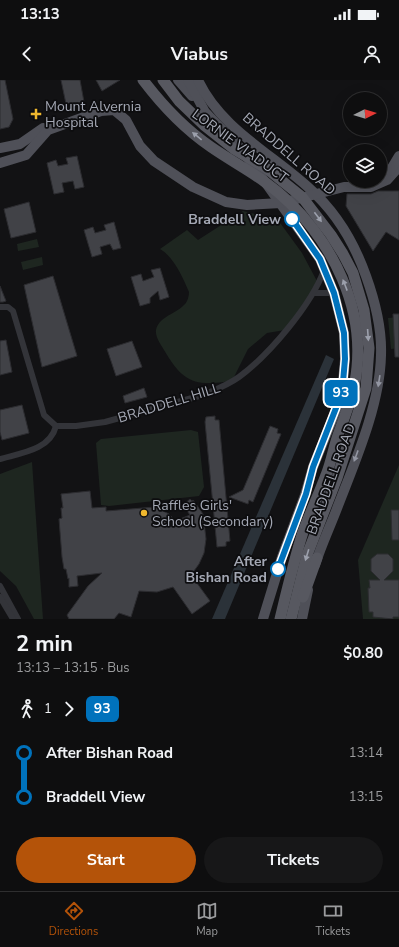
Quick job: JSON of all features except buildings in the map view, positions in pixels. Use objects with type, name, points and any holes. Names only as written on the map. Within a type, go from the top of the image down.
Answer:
[{"type":"highway","name":"LORNIE VIADUCT","points":[[143,80],[186,127],[209,146],[276,189],[309,224],[333,260],[349,297],[357,335],[357,368],[349,421]]},
{"type":"highway","name":"LORNIE VIADUCT","points":[[162,80],[179,101],[205,126],[234,149],[266,168],[302,197],[327,229],[343,254],[353,273],[360,293],[366,316],[368,341],[366,388],[349,421]]},
{"type":"highway","name":"BRADDELL ROAD","points":[[280,619],[303,531],[349,421]]},
{"type":"highway","name":"BRADDELL ROAD","points":[[291,619],[307,555],[336,478],[349,421]]},
{"type":"highway","points":[[272,619],[291,556],[303,531]]},
{"type":"highway","points":[[296,619],[305,589],[317,558]]},
{"type":"main road","points":[[178,80],[205,112]]},
{"type":"main road","name":"BRADDELL ROAD","points":[[188,80],[205,112],[243,151],[309,243],[324,270],[334,293],[344,333],[345,359],[343,382],[336,408],[313,467],[306,494],[282,557],[263,619]]},
{"type":"main road","name":"BRADDELL ROAD","points":[[198,80],[212,105],[223,117],[312,191],[349,234],[363,267],[378,316],[381,354],[377,395],[317,558],[302,619]]},
{"type":"main road","points":[[0,148],[20,144],[46,126],[100,107],[114,106],[123,108],[130,113],[146,143],[156,155],[194,180],[227,195],[279,201]]},
{"type":"main road","points":[[0,163],[26,155],[48,130],[101,111],[114,110],[126,120],[140,146],[154,161],[193,187],[226,202],[246,205],[279,201],[338,182],[343,182]]},
{"type":"main road","points":[[387,173],[392,169],[399,156]]},
{"type":"main road","points":[[312,191],[344,187],[371,187],[387,180],[399,167]]},
{"type":"street","name":"BRADDELL HILL","points":[[56,426],[76,426],[105,422],[219,388],[239,377],[260,358],[286,330],[314,294],[324,270]]},
{"type":"street","points":[[314,294],[334,293]]},
{"type":"street","points":[[0,307],[8,307],[12,311],[44,415],[56,426],[54,433],[47,441],[37,448],[0,459]]},
{"type":"street","points":[[0,586],[18,619]]},
{"type":"street","points":[[0,597],[13,619]]},
{"type":"shaded area","points":[[243,211],[278,220],[302,253],[318,283],[285,330],[267,333],[248,349],[232,381],[209,383],[199,382],[185,376],[178,370],[161,346],[156,335],[156,330],[161,321],[184,305],[189,293],[174,262],[160,249],[187,230],[198,240]]},
{"type":"shaded area","points":[[37,239],[39,247],[18,251],[17,244]]},
{"type":"shaded area","points":[[42,257],[43,265],[23,270],[21,262]]},
{"type":"shaded area","points":[[399,317],[399,348],[391,349],[388,318]]},
{"type":"shaded area","points":[[326,355],[334,359],[225,619],[212,619]]},
{"type":"shaded area","points":[[191,430],[198,432],[204,487],[199,496],[109,506],[101,505],[96,443],[101,439]]},
{"type":"shaded area","points":[[32,462],[43,619],[34,619],[16,586],[0,571],[0,474]]},
{"type":"shaded area","points":[[399,465],[399,619],[363,619],[358,560]]},
{"type":"bus line","name":"93","points":[[278,569],[306,494],[313,467],[336,408],[343,382],[345,359],[344,333],[334,293],[320,259],[292,219]]},
{"type":"place","name":"Mount Alvernia Hospital","points":[[36,114]]},
{"type":"place","name":"Braddell View","points":[[292,219]]},
{"type":"place","name":"Raffles Girls' School (Secondary)","points":[[144,513]]},
{"type":"place","name":"After Bishan Road","points":[[278,569]]}]
